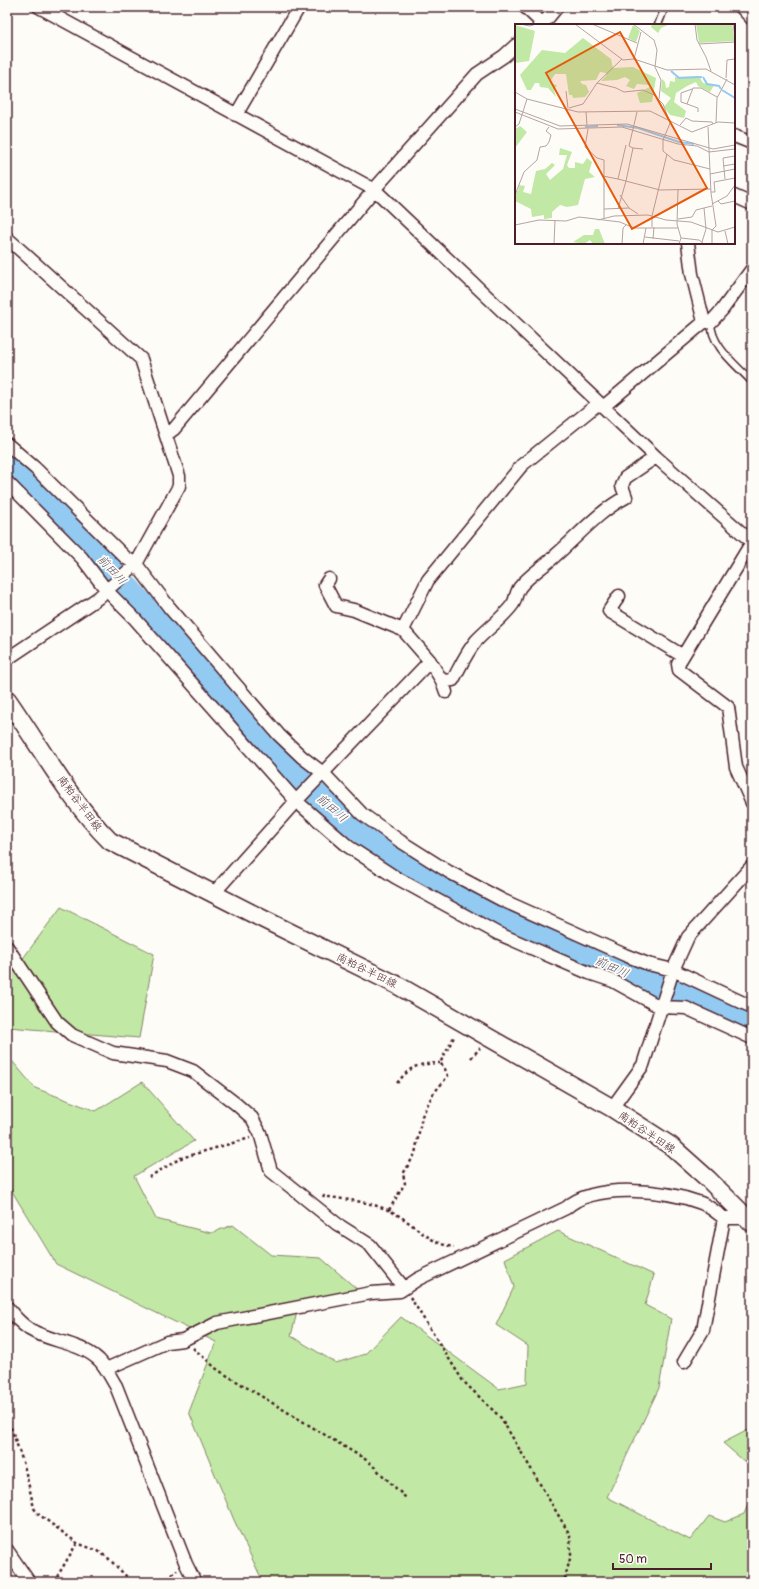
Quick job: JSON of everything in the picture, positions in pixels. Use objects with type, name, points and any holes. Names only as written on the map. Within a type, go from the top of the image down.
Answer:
[{"type":"main road","name":"南粕谷半田線","points":[[7,699],[70,792],[95,825],[110,841],[397,985],[612,1108],[672,1146],[708,1178],[749,1220]]},
{"type":"street","points":[[39,7],[375,190],[656,457],[752,542],[678,664],[679,670],[728,707],[736,767],[752,803]]},
{"type":"street","points":[[236,115],[299,7]]},
{"type":"street","points":[[524,7],[541,24],[557,7]]},
{"type":"street","points":[[166,435],[174,429],[375,190],[477,74],[504,56],[515,46]]},
{"type":"street","points":[[735,136],[752,143]]},
{"type":"street","points":[[735,196],[752,204]]},
{"type":"street","points":[[7,238],[141,359],[179,476],[179,486],[134,567],[107,591],[7,659]]},
{"type":"street","points":[[688,244],[692,274],[707,322]]},
{"type":"street","points":[[403,630],[428,580],[522,465],[722,310],[752,269]]},
{"type":"street","points":[[7,444],[35,468],[134,567],[274,729],[320,776],[362,814],[400,841],[449,872],[502,900],[625,955],[648,964],[673,970],[752,1007]]},
{"type":"street","points":[[329,579],[325,585],[336,606],[354,610],[403,630],[430,661],[444,686],[453,680],[466,655],[475,642],[513,604],[520,588],[576,535],[604,513],[612,504],[626,496],[622,486],[625,478],[656,457]]},
{"type":"street","points":[[7,482],[82,558],[107,591],[135,619],[299,799],[349,847],[395,876],[497,933],[589,973],[613,981],[660,1007],[686,1008],[752,1038]]},
{"type":"street","points":[[619,596],[609,611],[682,656]]},
{"type":"street","points":[[213,894],[320,776],[430,661]]},
{"type":"street","points":[[612,1108],[643,1065],[660,1007],[673,970],[688,937],[752,866]]},
{"type":"street","points":[[7,947],[57,1022],[72,1035],[113,1053],[167,1061],[193,1071],[236,1104],[252,1118],[260,1133],[271,1171],[317,1209],[370,1245],[404,1288]]},
{"type":"street","points":[[106,1369],[167,1342],[183,1340],[217,1323],[371,1294],[400,1291],[418,1279],[566,1208],[582,1197],[603,1191],[656,1192],[702,1203],[724,1218],[749,1220]]},
{"type":"street","points":[[684,1362],[703,1330],[724,1218]]},
{"type":"street","points":[[9,1315],[29,1329],[83,1350],[99,1360],[106,1369],[116,1386],[194,1582]]},
{"type":"street","points":[[7,1550],[29,1582]]},
{"type":"lane","points":[[658,24],[665,7]]},
{"type":"lane","points":[[707,322],[730,360],[752,382]]},
{"type":"path","points":[[440,1062],[462,1022]]},
{"type":"path","points":[[397,1083],[414,1066],[422,1063],[440,1062]]},
{"type":"path","points":[[389,1210],[405,1183],[403,1174],[415,1154],[422,1116],[433,1094],[448,1076],[440,1062]]},
{"type":"path","points":[[149,1177],[180,1158],[221,1145],[241,1142],[260,1133]]},
{"type":"path","points":[[317,1209],[324,1196],[367,1202],[389,1210],[412,1224],[423,1235],[444,1246],[460,1248]]},
{"type":"path","points":[[404,1288],[463,1382],[501,1418],[570,1535],[571,1555],[564,1582]]},
{"type":"path","points":[[183,1340],[218,1370],[368,1461],[406,1498]]},
{"type":"path","points":[[7,1416],[24,1465],[34,1508],[37,1513],[77,1543],[98,1551],[108,1558],[132,1582]]},
{"type":"path","points":[[54,1582],[77,1543]]},
{"type":"path","points":[[162,1582],[186,1564]]},
{"type":"green space","points":[[61,907],[154,954],[139,1038],[8,1027],[7,1031],[7,980]]},
{"type":"green space","points":[[7,1055],[35,1088],[96,1111],[142,1082],[194,1141],[134,1176],[156,1219],[211,1233],[233,1225],[271,1255],[321,1258],[358,1290],[299,1304],[291,1336],[336,1363],[365,1354],[401,1317],[499,1389],[527,1383],[528,1346],[496,1325],[514,1287],[505,1259],[558,1231],[654,1275],[645,1305],[671,1319],[659,1388],[607,1497],[690,1540],[709,1516],[725,1522],[744,1514],[752,1495],[752,1582],[263,1582],[234,1520],[189,1412],[216,1342],[56,1264],[7,1183]]},
{"type":"green space","points":[[752,1428],[752,1468],[723,1443]]},
{"type":"waterway","name":"前田川","points":[[7,463],[62,516],[126,585],[282,761],[326,803],[376,844],[442,887],[492,913],[631,976],[712,1004],[752,1022]]}]
